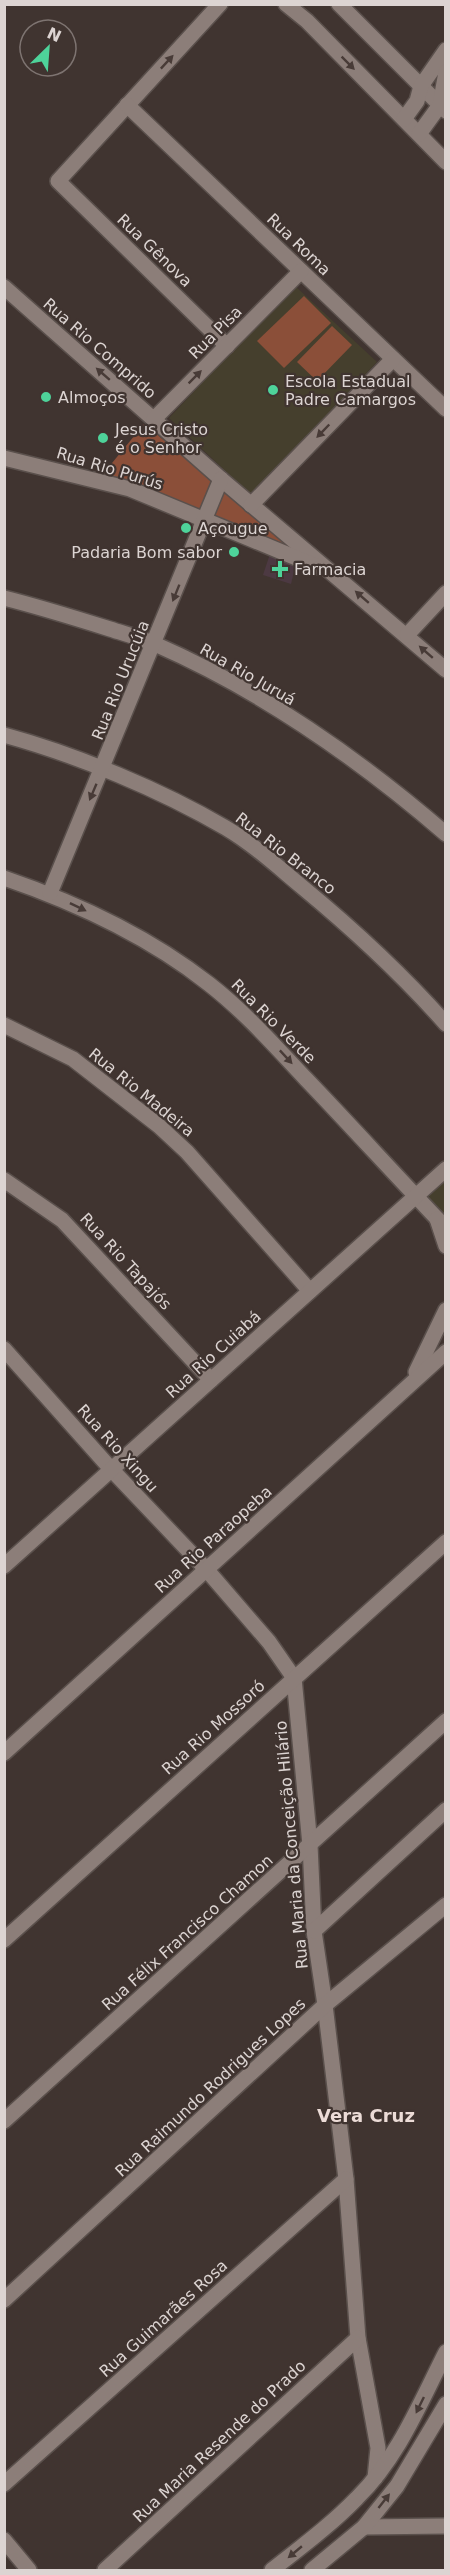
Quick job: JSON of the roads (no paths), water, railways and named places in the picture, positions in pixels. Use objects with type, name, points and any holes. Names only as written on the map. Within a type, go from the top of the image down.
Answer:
[{"type":"street","points":[[127,105],[220,4]]},
{"type":"street","points":[[286,4],[307,21],[446,162]]},
{"type":"street","points":[[339,4],[443,108]]},
{"type":"street","points":[[404,119],[417,101],[421,86],[446,50]]},
{"type":"street","points":[[418,134],[443,108],[446,72]]},
{"type":"street","name":"Rua Gênova","points":[[127,105],[58,181],[227,346]]},
{"type":"street","name":"Rua Roma","points":[[127,105],[446,410]]},
{"type":"street","name":"Rua Pisa","points":[[154,419],[301,271]]},
{"type":"street","name":"Rua Rio Comprido","points":[[4,288],[251,505],[446,669]]},
{"type":"street","points":[[251,505],[393,360]]},
{"type":"street","name":"Rua Rio Purús","points":[[4,458],[130,489],[335,574]]},
{"type":"street","name":"Rua Rio Urucúia","points":[[50,893],[103,770],[221,479]]},
{"type":"street","points":[[407,635],[446,593]]},
{"type":"street","name":"Rua Rio Juruá","points":[[4,598],[54,611],[155,644],[227,679],[302,725],[397,792],[446,834]]},
{"type":"street","name":"Rua Rio Branco","points":[[4,735],[35,743],[103,770],[219,824],[264,856],[360,936],[412,985],[446,1024]]},
{"type":"street","name":"Rua Rio Verde","points":[[4,878],[50,893],[134,933],[208,983],[244,1013],[441,1224]]},
{"type":"street","name":"Rua Rio Madeira","points":[[4,1025],[73,1059],[159,1126],[187,1152],[310,1291]]},
{"type":"street","name":"Rua Rio Cuiabá","points":[[7,1558],[111,1469],[446,1169]]},
{"type":"street","name":"Rua Rio Tapajós","points":[[4,1179],[62,1220],[211,1380]]},
{"type":"street","points":[[441,1224],[446,1246]]},
{"type":"street","points":[[412,1380],[446,1310]]},
{"type":"street","name":"Rua Rio Xingu","points":[[4,1349],[111,1469],[206,1569]]},
{"type":"street","name":"Rua Rio Paraopeba","points":[[4,1753],[412,1380],[446,1352]]},
{"type":"street","name":"Rua Rio Mossoró","points":[[4,1940],[446,1542]]},
{"type":"street","points":[[206,1569],[268,1642],[294,1678]]},
{"type":"street","name":"Rua Maria da Conceição Hilário","points":[[294,1678],[310,1845],[314,1931],[346,2179],[358,2338],[378,2448],[375,2478]]},
{"type":"street","name":"Rua Félix Francisco Chamon","points":[[4,2121],[446,1721]]},
{"type":"street","points":[[314,1931],[446,1810]]},
{"type":"street","name":"Rua Raimundo Rodrigues Lopes","points":[[4,2300],[325,2005],[446,1905]]},
{"type":"street","name":"Rua Guimarães Rosa","points":[[4,2484],[346,2179]]},
{"type":"street","name":"Rua Maria Resende do Prado","points":[[105,2571],[358,2338]]},
{"type":"street","points":[[272,2571],[357,2499],[375,2478],[406,2433],[446,2352]]},
{"type":"street","points":[[312,2571],[364,2527],[397,2486],[444,2411]]},
{"type":"street","points":[[375,2434],[390,2438],[406,2433]]},
{"type":"street","points":[[364,2527],[446,2526]]},
{"type":"street","points":[[4,2540],[29,2571]]},
{"type":"place","name":"Escola Estadual Padre Camargos","points":[[273,390]]},
{"type":"place","name":"Almoços","points":[[46,397]]},
{"type":"place","name":"Jesus Cristo é o Senhor","points":[[103,438]]},
{"type":"place","name":"Açougue","points":[[186,528]]},
{"type":"place","name":"Padaria Bom sabor","points":[[234,552]]},
{"type":"place","name":"Farmacia","points":[[280,569]]},
{"type":"district","name":"Vera Cruz","points":[[366,2116]]}]
